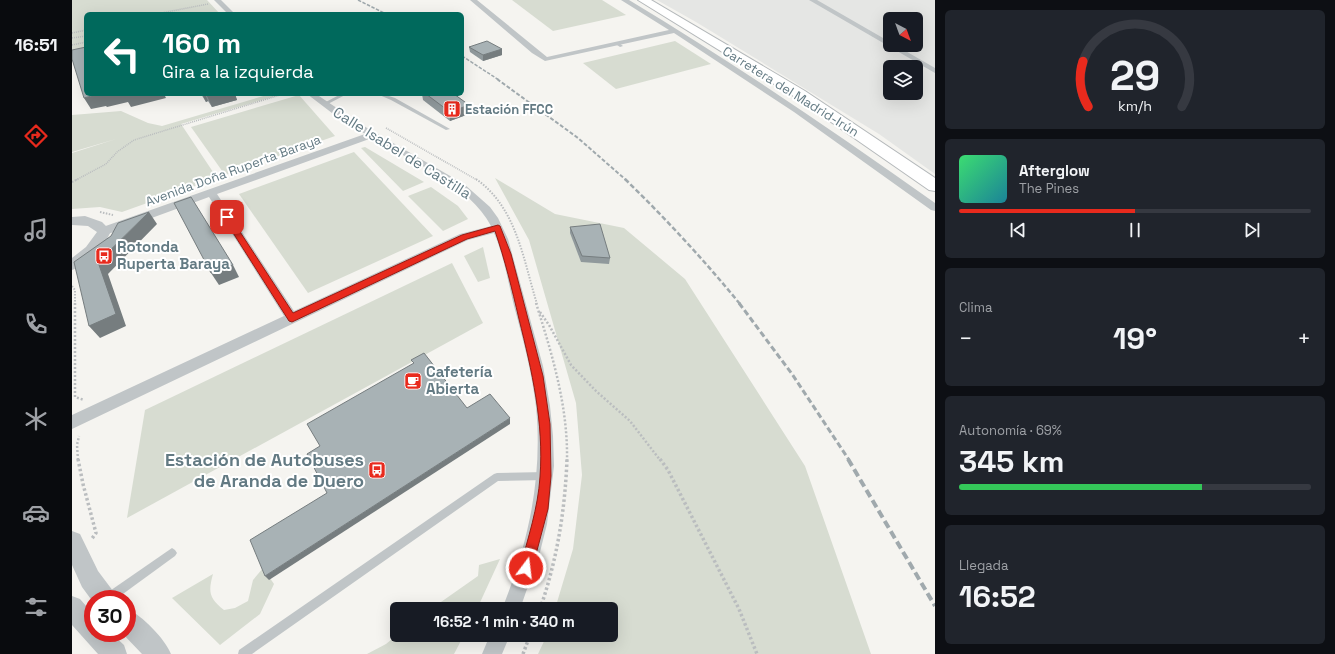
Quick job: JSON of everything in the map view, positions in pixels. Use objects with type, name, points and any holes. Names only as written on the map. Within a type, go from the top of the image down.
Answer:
[{"type":"highway","name":"Carretera del Madrid-Irún","points":[[643,0],[800,94],[935,186]]},
{"type":"street","points":[[217,0],[230,12]]},
{"type":"street","points":[[473,0],[545,59],[549,60],[676,31]]},
{"type":"street","points":[[624,0],[676,31],[808,117],[935,208]]},
{"type":"street","points":[[812,0],[883,41]]},
{"type":"street","points":[[902,52],[935,71]]},
{"type":"street","name":"Calle Isabel de Castilla","points":[[314,96],[372,135],[464,189],[486,209],[498,228],[507,254],[538,376],[545,424],[546,476],[542,509],[522,583],[514,602]]},
{"type":"street","name":"Avenida Doña Ruperta Baraya","points":[[104,231],[372,135]]},
{"type":"street","points":[[211,193],[292,318]]},
{"type":"street","points":[[72,220],[93,222],[100,225],[104,231],[90,252],[72,265]]},
{"type":"street","points":[[72,422],[464,237],[498,228]]},
{"type":"street","points":[[72,542],[90,579],[99,590]]},
{"type":"street","points":[[72,607],[84,622]]},
{"type":"street","points":[[136,630],[159,654]]},
{"type":"street","points":[[102,642],[115,654]]},
{"type":"street","points":[[492,654],[497,642]]},
{"type":"lane","points":[[324,104],[341,96]]},
{"type":"lane","points":[[384,96],[448,128]]},
{"type":"lane","points":[[243,654],[497,477],[546,476]]},
{"type":"lane","points":[[120,590],[172,553]]},
{"type":"path","points":[[170,12],[207,3],[212,8]]},
{"type":"path","points":[[72,33],[84,30]]},
{"type":"path","points":[[72,38],[84,36]]},
{"type":"path","points":[[72,45],[84,42]]},
{"type":"path","points":[[72,182],[106,164],[117,152],[134,140],[277,96]]},
{"type":"path","points":[[384,126],[468,174],[493,194],[506,210],[518,238],[553,361],[563,406],[567,445],[566,488],[562,529],[543,602]]},
{"type":"path","points":[[539,310],[571,365],[596,391],[630,421],[668,470],[739,609],[757,654]]},
{"type":"path","points":[[523,654],[527,642]]},
{"type":"shaded area","points":[[72,0],[207,0],[218,12],[84,12],[84,47],[72,50]]},
{"type":"shaded area","points":[[512,0],[602,0],[626,15],[553,31]]},
{"type":"shaded area","points":[[657,0],[935,0],[935,174],[879,134],[696,22]]},
{"type":"shaded area","points":[[675,41],[711,64],[616,89],[583,63]]},
{"type":"shaded area","points":[[263,96],[275,96],[181,124],[217,178],[122,212],[100,207],[72,209],[72,153],[116,139],[72,152],[72,115],[121,111],[148,123],[162,126]]},
{"type":"shaded area","points":[[300,96],[335,136],[225,175],[191,127]]},
{"type":"shaded area","points":[[365,147],[424,182],[403,191],[361,148]]},
{"type":"shaded area","points":[[354,152],[433,236],[308,293],[239,194]]},
{"type":"shaded area","points":[[495,178],[555,214],[624,228],[685,279],[805,466],[871,654],[538,654],[544,642],[618,642],[618,602],[557,602],[573,549],[582,475],[576,403],[529,240]]},
{"type":"shaded area","points":[[431,187],[458,206],[468,219],[443,231],[408,196]]},
{"type":"shaded area","points":[[483,247],[490,278],[478,282],[464,256]]},
{"type":"shaded area","points":[[452,263],[483,323],[127,518],[145,410]]},
{"type":"shaded area","points":[[500,559],[480,602],[441,602],[478,576],[479,565]]},
{"type":"shaded area","points":[[263,568],[274,584],[260,614],[220,645],[172,598],[213,574],[210,590],[215,602],[224,610],[235,608],[248,601],[253,580]]},
{"type":"shaded area","points":[[390,641],[390,642],[460,642],[454,654],[367,654]]},
{"type":"building","points":[[487,41],[502,49],[483,55],[469,47]]},
{"type":"building","points":[[84,47],[84,96],[92,96],[84,98],[72,59],[72,50]]},
{"type":"building","points":[[429,96],[457,96],[469,105],[450,112]]},
{"type":"building","points":[[191,197],[233,265],[211,273],[174,203]]},
{"type":"building","points":[[149,212],[98,262],[116,314],[89,326],[74,262],[111,236],[118,223]]},
{"type":"building","points":[[600,224],[610,258],[582,256],[570,227]]},
{"type":"building","name":"Estación de Autobuses de Aranda de Duero","points":[[424,353],[467,408],[490,394],[510,418],[265,576],[250,540],[327,493],[307,454],[320,446],[307,424],[414,363],[411,360]]},
{"type":"railway","points":[[358,0],[382,12]]},
{"type":"railway","points":[[464,57],[499,80]]},
{"type":"railway","points":[[497,79],[578,138],[626,180]]},
{"type":"railway","points":[[626,180],[684,240],[740,304]]},
{"type":"railway","points":[[739,303],[792,374],[849,460]]},
{"type":"railway","points":[[848,459],[935,606]]},
{"type":"place","name":"Estación FFCC","points":[[452,109]]},
{"type":"place","name":"Rotonda Ruperta Baraya","points":[[104,256]]},
{"type":"place","name":"Cafetería Abierta","points":[[413,381]]},
{"type":"place","name":"Estación de Autobuses de Aranda de Duero","points":[[377,470]]},
{"type":"route","points":[[227,217],[292,318],[464,237],[498,228],[507,254],[538,376],[545,424],[546,476],[542,509],[526,568]]}]
